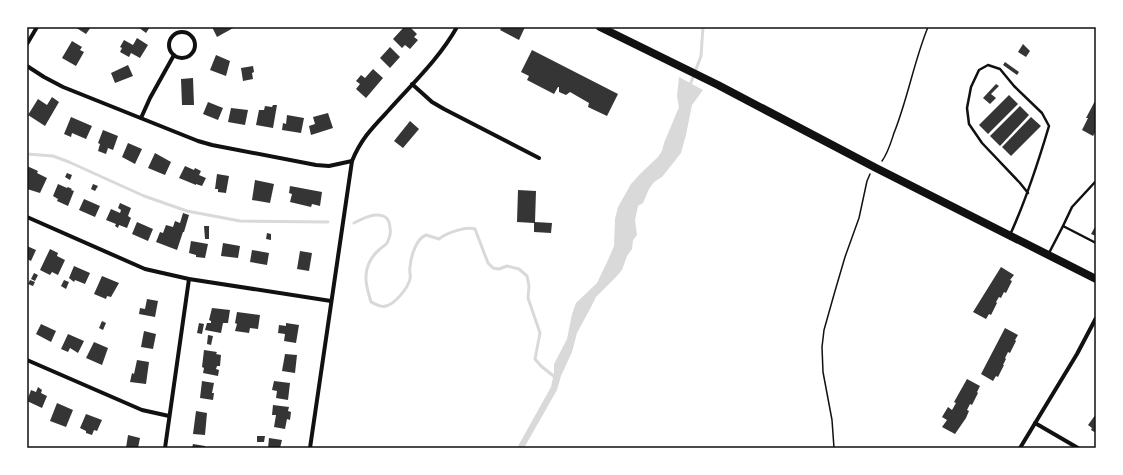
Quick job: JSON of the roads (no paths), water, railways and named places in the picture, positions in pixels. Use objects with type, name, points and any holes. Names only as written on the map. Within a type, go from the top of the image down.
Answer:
[{"type":"main road","points":[[600,27],[718,85],[876,168],[1096,279]]},
{"type":"street","points":[[27,44],[38,27]]},
{"type":"street","points":[[310,448],[352,161],[358,147],[368,133],[444,48],[456,27]]},
{"type":"street","points":[[179,33],[190,35],[194,40],[194,51],[185,58],[174,56],[170,51],[170,40],[174,35],[179,33]]},
{"type":"street","points":[[141,118],[150,98],[174,56]]},
{"type":"street","points":[[27,66],[63,87],[198,141],[224,148],[316,165],[329,166],[352,161]]},
{"type":"street","points":[[412,84],[432,102],[444,109],[539,158]]},
{"type":"street","points":[[27,217],[145,269],[189,279],[331,301]]},
{"type":"street","points":[[164,448],[189,279]]},
{"type":"street","points":[[1020,448],[1096,318]]},
{"type":"street","points":[[27,360],[142,410],[169,416]]},
{"type":"street","points":[[1035,423],[1078,448]]},
{"type":"lane","points":[[1010,235],[1028,193],[1049,126],[1042,113],[1014,86],[1000,69],[988,64],[979,70],[971,87],[967,108],[969,124],[982,143],[1028,193]]},
{"type":"lane","points":[[1048,255],[1072,207],[1096,181]]},
{"type":"lane","points":[[1063,226],[1096,243]]},
{"type":"waterway","points":[[690,85],[701,56],[703,27]]},
{"type":"waterway","points":[[27,154],[53,156],[144,196],[187,211],[240,221],[328,222]]},
{"type":"waterway","points":[[354,223],[364,218],[376,215],[386,217],[389,221],[390,236],[388,241],[372,258],[366,273],[367,286],[371,302],[378,306],[390,305],[407,287],[410,279],[410,268],[413,253],[422,237],[426,235],[439,239],[446,234],[456,231],[467,228],[475,229],[488,263],[493,268],[499,269],[507,266],[519,269],[527,276],[529,286],[528,298],[540,333],[535,359],[556,378]]}]
